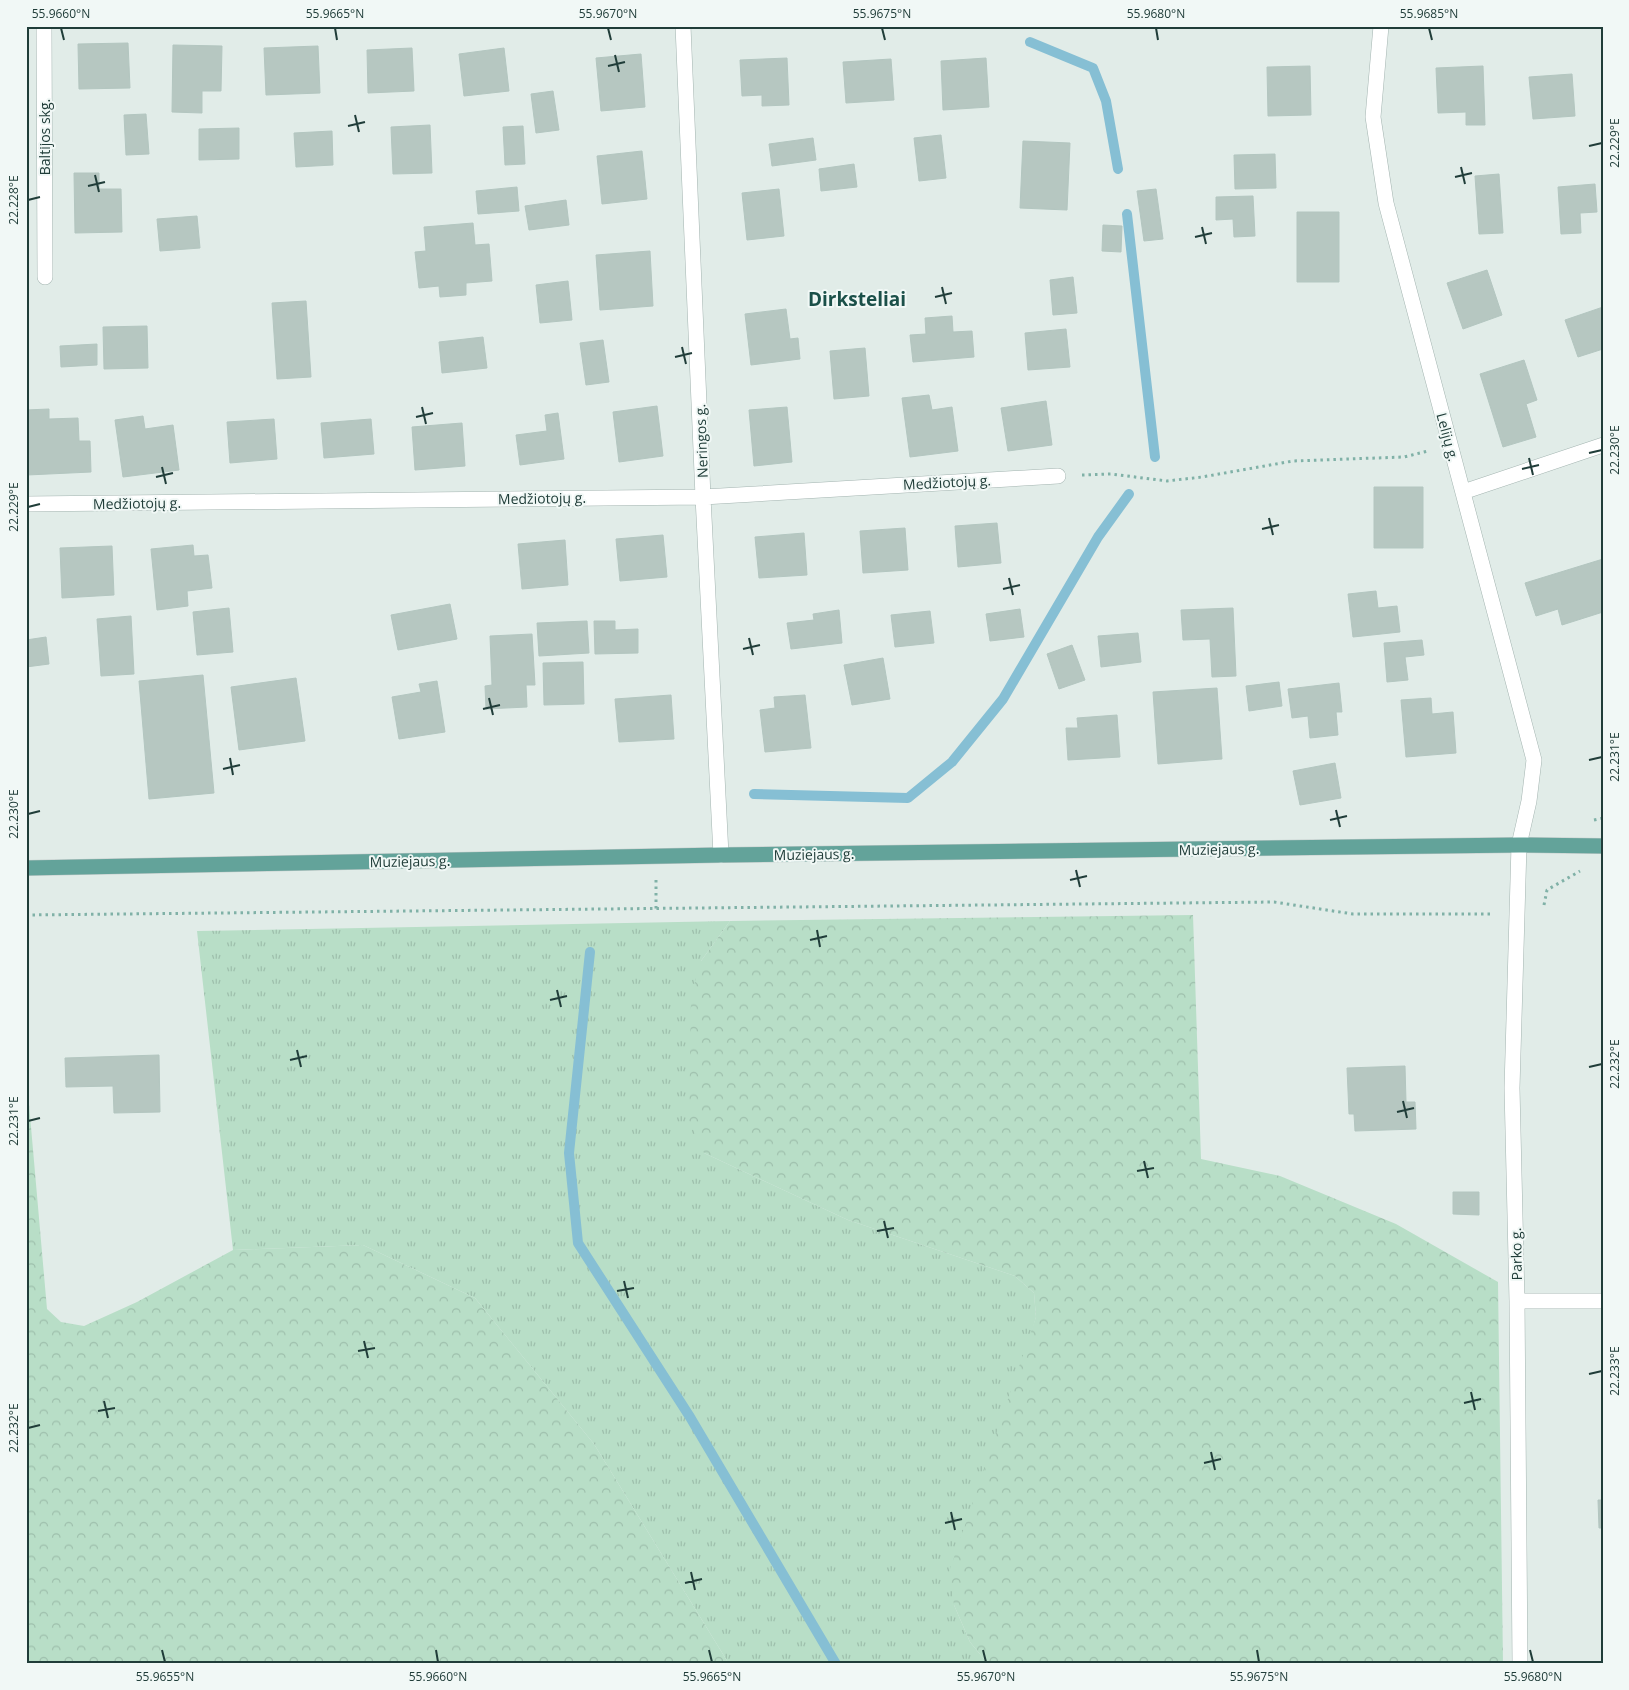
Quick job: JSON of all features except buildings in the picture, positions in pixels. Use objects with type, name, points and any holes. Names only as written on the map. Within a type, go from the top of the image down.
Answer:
[{"type":"main road","name":"Muziejaus g.","points":[[26,868],[720,855],[1518,845],[1603,846]]},
{"type":"street","name":"Baltijos skg.","points":[[44,26],[45,277]]},
{"type":"street","name":"Neringos g.","points":[[684,26],[720,855]]},
{"type":"street","name":"Lelijų g.","points":[[1381,26],[1373,116],[1386,203],[1534,760],[1528,801],[1518,845]]},
{"type":"street","points":[[1463,492],[1603,445]]},
{"type":"street","name":"Medžiotojų g.","points":[[26,504],[703,496],[1058,476]]},
{"type":"street","name":"Parko g.","points":[[1518,845],[1512,1088],[1518,1301],[1520,1664]]},
{"type":"street","points":[[1518,1301],[1603,1301]]},
{"type":"path","points":[[1058,476],[1111,474],[1167,481],[1202,477],[1293,461],[1404,457],[1450,445]]},
{"type":"path","points":[[656,857],[656,909]]},
{"type":"path","points":[[26,915],[1274,902],[1353,914],[1516,914]]},
{"type":"green space","points":[[1193,915],[1201,1159],[1280,1176],[1396,1224],[1498,1282],[1503,1664],[988,1664],[970,1642],[954,1605],[949,1572],[1036,1317],[1034,1293],[1015,1276],[848,1220],[704,1153],[689,1120],[691,996],[701,961],[730,921]]},
{"type":"green space","points":[[730,921],[701,961],[704,1153],[848,1220],[1015,1276],[1034,1293],[1036,1317],[954,1605],[970,1642],[988,1664],[729,1664],[594,1444],[475,1298],[363,1245],[233,1250],[197,931]]},
{"type":"green space","points":[[26,1070],[47,1309],[61,1322],[84,1326],[137,1302],[233,1250],[363,1245],[475,1298],[594,1444],[729,1664],[26,1664]]},
{"type":"waterway","points":[[1030,42],[1093,68],[1106,101],[1118,169]]},
{"type":"waterway","points":[[1127,214],[1155,457]]},
{"type":"waterway","points":[[754,794],[908,798],[952,762],[1003,699],[1098,537],[1129,494]]},
{"type":"waterway","points":[[590,952],[569,1153],[578,1243],[690,1417],[836,1664]]},
{"type":"district","name":"Dirksteliai","points":[[857,299]]}]
